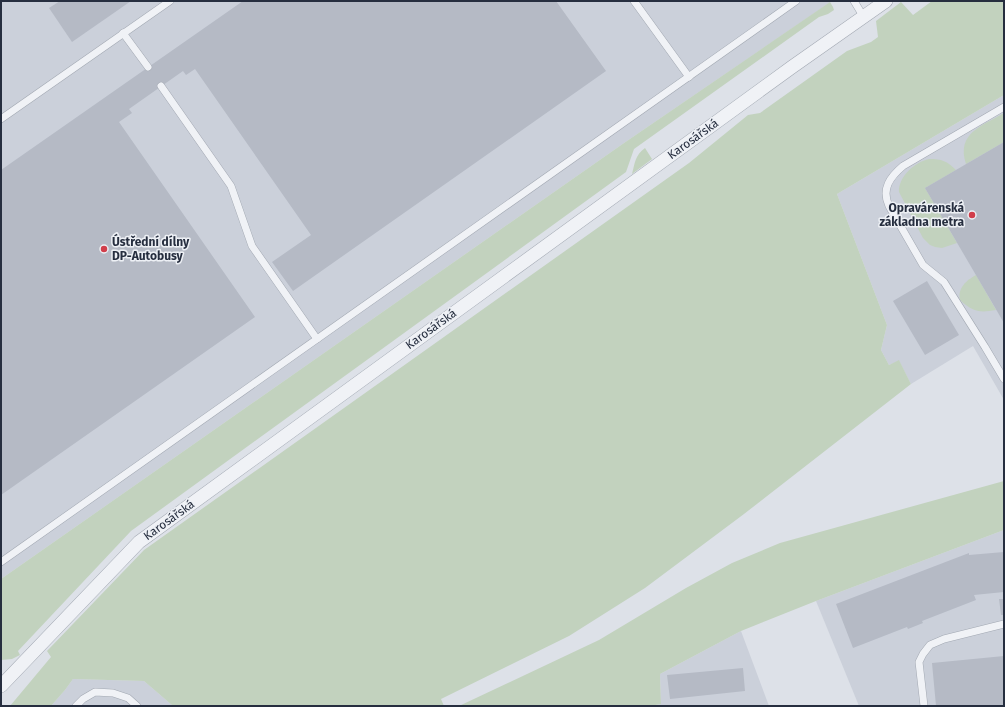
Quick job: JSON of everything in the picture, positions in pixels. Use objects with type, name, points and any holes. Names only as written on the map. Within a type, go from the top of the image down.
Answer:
[{"type":"street","name":"Karosářská","points":[[1,686],[138,542],[863,16],[886,1]]},
{"type":"lane","points":[[1,119],[170,1]]},
{"type":"lane","points":[[634,1],[689,76]]},
{"type":"lane","points":[[1,562],[796,1]]},
{"type":"lane","points":[[854,1],[863,16]]},
{"type":"lane","points":[[124,33],[148,67]]},
{"type":"lane","points":[[162,86],[231,186],[252,246],[317,339]]},
{"type":"lane","points":[[1004,107],[903,166],[897,171],[889,182],[886,194],[889,206],[924,265],[944,282],[1004,379]]},
{"type":"lane","points":[[924,706],[919,662],[930,645],[944,639],[1004,624]]},
{"type":"lane","points":[[76,706],[83,699],[95,692],[113,693],[128,698],[137,706]]},
{"type":"shaded area","points":[[1,1],[832,1],[624,143],[1,579]]},
{"type":"shaded area","points":[[1004,95],[1004,400],[973,346],[911,384],[899,361],[889,365],[881,350],[887,325],[837,194]]},
{"type":"shaded area","points":[[1004,530],[1004,706],[859,706],[816,601]]},
{"type":"shaded area","points":[[741,631],[769,706],[650,706],[661,704],[660,674]]},
{"type":"shaded area","points":[[73,679],[144,681],[173,706],[51,706]]},
{"type":"green space","points":[[932,1],[1004,1],[1004,95],[837,194],[887,325],[881,350],[889,365],[899,360],[911,384],[744,514],[645,588],[569,636],[441,699],[444,706],[173,706],[144,681],[73,679],[51,706],[10,706],[51,657],[47,651],[144,550],[689,163],[748,115],[760,113],[847,51],[871,42],[878,37],[876,21],[901,2],[913,15]]},
{"type":"green space","points":[[830,2],[834,10],[819,17],[634,149],[626,172],[131,531],[18,651],[20,655],[12,659],[1,660],[1,579],[624,143]]},
{"type":"green space","points":[[1004,113],[1004,142],[966,164],[964,153],[968,138],[980,127]]},
{"type":"green space","points":[[645,148],[652,159],[632,174],[637,156]]},
{"type":"green space","points":[[929,159],[944,161],[956,170],[925,188],[957,243],[942,248],[930,245],[923,238],[899,192],[901,181],[908,171],[918,163]]},
{"type":"green space","points":[[976,275],[996,310],[976,311],[960,300],[959,296],[961,288],[969,279]]},
{"type":"green space","points":[[1004,481],[1004,530],[741,631],[660,674],[661,704],[650,706],[459,706],[599,640],[686,588],[732,563],[780,543]]},
{"type":"building","points":[[60,1],[131,1],[72,42],[49,8]]},
{"type":"building","name":"Ústřední dílny DP-Autobusy","points":[[243,1],[556,1],[606,71],[293,291],[272,262],[311,235],[195,69],[186,75],[183,71],[129,109],[132,113],[119,122],[255,317],[1,495],[1,170]]},
{"type":"building","name":"Opravárenská základna metra","points":[[1004,142],[1004,323],[925,188]]},
{"type":"building","points":[[927,281],[959,335],[925,355],[893,301]]},
{"type":"building","points":[[1004,552],[1004,592],[974,595],[976,600],[922,621],[923,623],[908,629],[907,627],[853,648],[836,604],[969,553],[969,555]]},
{"type":"building","points":[[999,599],[1004,599],[1004,615],[1001,615]]},
{"type":"building","points":[[1004,656],[1004,706],[936,706],[932,663]]},
{"type":"building","points":[[743,668],[745,691],[670,699],[667,675]]},
{"type":"place","name":"Opravárenská základna metra","points":[[972,215]]},
{"type":"place","name":"Ústřední dílny DP-Autobusy","points":[[104,249]]}]
